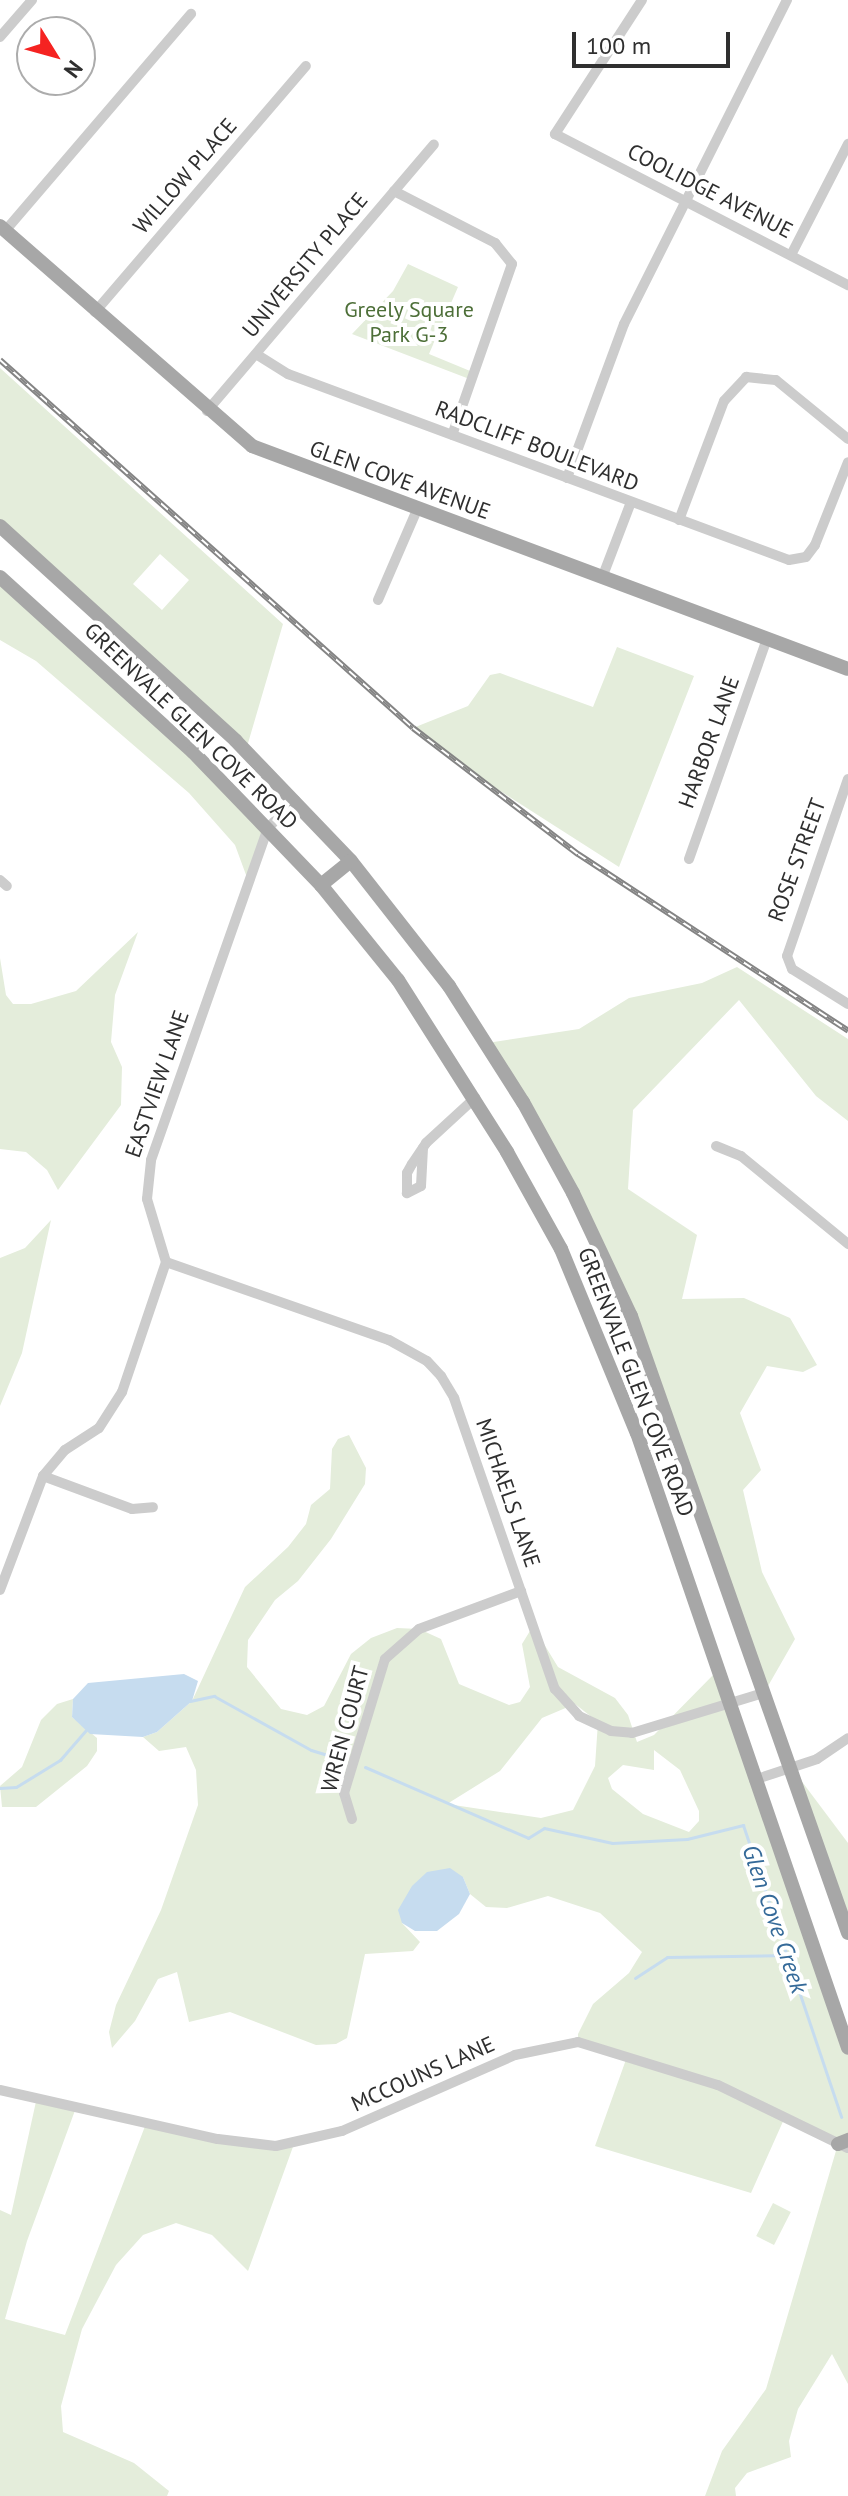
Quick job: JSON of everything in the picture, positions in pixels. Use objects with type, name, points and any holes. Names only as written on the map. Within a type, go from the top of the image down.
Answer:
[{"type":"main road","name":"GLEN COVE AVENUE","points":[[3,228],[207,411],[264,452],[848,669]]},
{"type":"main road","name":"GREENVALE GLEN COVE ROAD","points":[[0,526],[295,800],[351,861],[449,986],[580,1206],[667,1409],[848,1933]]},
{"type":"main road","name":"GREENVALE GLEN COVE ROAD","points":[[0,577],[193,752],[321,885],[398,980],[475,1098],[561,1249],[637,1433],[848,2048]]},
{"type":"main road","points":[[321,885],[351,861]]},
{"type":"street","points":[[0,37],[32,0]]},
{"type":"street","name":"COOLIDGE AVENUE","points":[[642,0],[555,134],[848,285]]},
{"type":"street","points":[[567,478],[624,324],[787,0]]},
{"type":"street","points":[[3,228],[191,14]]},
{"type":"street","name":"WILLOW PLACE","points":[[95,312],[306,66]]},
{"type":"street","name":"UNIVERSITY PLACE","points":[[207,411],[434,144]]},
{"type":"street","points":[[791,255],[848,144]]},
{"type":"street","points":[[394,191],[495,243],[512,264],[452,435]]},
{"type":"street","name":"RADCLIFF BOULEVARD","points":[[256,354],[288,374],[779,558],[798,560],[807,554],[827,522],[848,462]]},
{"type":"street","points":[[679,520],[724,401],[746,377],[776,380],[848,439]]},
{"type":"street","points":[[602,578],[631,502]]},
{"type":"street","points":[[378,600],[417,510]]},
{"type":"street","name":"HARBOR LANE","points":[[689,859],[767,639]]},
{"type":"street","name":"ROSE STREET","points":[[848,779],[787,956],[792,969],[848,1004]]},
{"type":"street","name":"EASTVIEW LANE","points":[[166,1262],[147,1199],[151,1160],[268,828],[295,800]]},
{"type":"street","points":[[423,1148],[475,1098]]},
{"type":"street","points":[[716,1146],[741,1156],[848,1244]]},
{"type":"street","points":[[0,1590],[43,1476],[54,1460],[99,1428],[113,1410],[166,1262]]},
{"type":"street","name":"MICHAELS LANE","points":[[166,1262],[389,1340],[427,1361],[454,1398],[555,1689],[587,1722],[632,1733],[764,1693]]},
{"type":"street","points":[[43,1476],[132,1509],[153,1507]]},
{"type":"street","name":"WREN COURT","points":[[352,1819],[344,1793],[385,1659],[419,1629],[521,1591]]},
{"type":"street","points":[[754,1780],[830,1752],[848,1738]]},
{"type":"street","name":"MCCOUNS LANE","points":[[0,2090],[218,2139],[276,2146],[342,2131],[515,2055],[578,2042],[718,2085],[845,2144]]},
{"type":"green space","name":"Greely Square Park G-3","points":[[408,264],[458,287],[429,354],[475,373],[472,380],[352,334],[393,291]]},
{"type":"green space","points":[[0,368],[283,624],[246,750],[0,526]],"holes":[[[160,554],[189,580],[162,610],[133,584]]]},
{"type":"green space","points":[[0,577],[268,828],[249,883],[235,845],[189,793],[36,661],[0,640]]},
{"type":"green space","points":[[617,647],[694,676],[619,867],[466,769],[413,728],[468,706],[490,675],[500,673],[593,707]]},
{"type":"green space","points":[[138,932],[115,995],[111,1042],[122,1067],[121,1105],[58,1190],[47,1170],[26,1152],[0,1149],[0,958],[6,995],[13,1004],[31,1004],[76,991]]},
{"type":"green space","points":[[737,967],[848,1039],[848,1121],[816,1096],[739,1000],[633,1110],[628,1189],[697,1235],[682,1299],[744,1298],[790,1318],[817,1365],[803,1372],[767,1366],[740,1413],[761,1470],[743,1490],[762,1572],[795,1639],[764,1693],[631,1316],[487,1043],[579,1029],[629,998],[702,983]]},
{"type":"green space","points":[[51,1220],[22,1353],[0,1406],[0,1258],[25,1248]]},
{"type":"green space","points":[[349,1435],[366,1468],[365,1484],[331,1539],[298,1581],[275,1600],[248,1640],[247,1667],[281,1709],[307,1715],[324,1706],[351,1654],[371,1638],[397,1628],[419,1629],[441,1639],[459,1684],[509,1705],[520,1702],[530,1687],[522,1644],[533,1626],[558,1667],[615,1698],[628,1715],[637,1742],[654,1735],[716,1672],[848,2048],[848,2384],[832,2354],[798,2409],[789,2441],[791,2457],[747,2473],[735,2488],[736,2496],[705,2496],[722,2451],[766,2389],[838,2144],[785,2117],[751,2193],[595,2146],[628,2054],[578,2042],[578,2034],[593,2004],[629,1973],[642,1952],[600,1913],[548,1896],[507,1908],[486,1907],[470,1894],[463,1877],[402,1923],[420,1942],[413,1951],[365,1954],[347,2038],[336,2044],[316,2045],[230,2012],[189,2022],[177,1972],[158,1979],[135,2021],[112,2048],[109,2032],[116,2005],[161,1910],[198,1805],[196,1770],[186,1747],[159,1751],[143,1737],[157,1732],[192,1701],[245,1587],[288,1547],[306,1524],[311,1505],[330,1489],[332,1449],[338,1439]],"holes":[[[575,1704],[598,1722],[595,1766],[573,1810],[541,1818],[447,1804],[500,1771],[542,1718]],[[654,1750],[680,1770],[699,1811],[699,1821],[689,1832],[643,1814],[612,1789],[608,1778],[623,1765],[654,1770]]]},
{"type":"green space","points":[[73,1699],[72,1717],[97,1738],[97,1751],[87,1766],[36,1807],[2,1807],[0,1786],[22,1767],[41,1720],[57,1704]]},
{"type":"green space","points":[[791,1767],[848,1843],[848,1933]]},
{"type":"green space","points":[[37,2097],[77,2105],[27,2241],[5,2319],[65,2335],[147,2121],[218,2139],[294,2144],[248,2271],[212,2235],[176,2223],[143,2235],[116,2265],[82,2329],[61,2406],[63,2432],[134,2463],[169,2491],[167,2496],[0,2496],[0,2210],[11,2215]]},
{"type":"green space","points":[[773,2203],[791,2212],[774,2245],[756,2236]]},
{"type":"water","points":[[184,1674],[198,1681],[192,1701],[157,1732],[143,1737],[90,1734],[72,1717],[73,1699],[88,1683]]},
{"type":"water","points":[[450,1868],[463,1877],[470,1894],[459,1914],[437,1931],[415,1931],[402,1923],[398,1910],[412,1886],[427,1872]]},
{"type":"waterway","name":"Glen Cove Creek","points":[[190,1701],[214,1696],[311,1750],[340,1759]]},
{"type":"waterway","name":"Glen Cove Creek","points":[[0,1788],[16,1787],[60,1760],[86,1730]]},
{"type":"waterway","name":"Glen Cove Creek","points":[[365,1767],[528,1838],[544,1828],[612,1843],[687,1839],[743,1825],[841,2117]]},
{"type":"waterway","points":[[635,1978],[667,1957],[788,1955]]},
{"type":"railway","points":[[0,360],[413,728],[578,854],[848,1031]]}]
